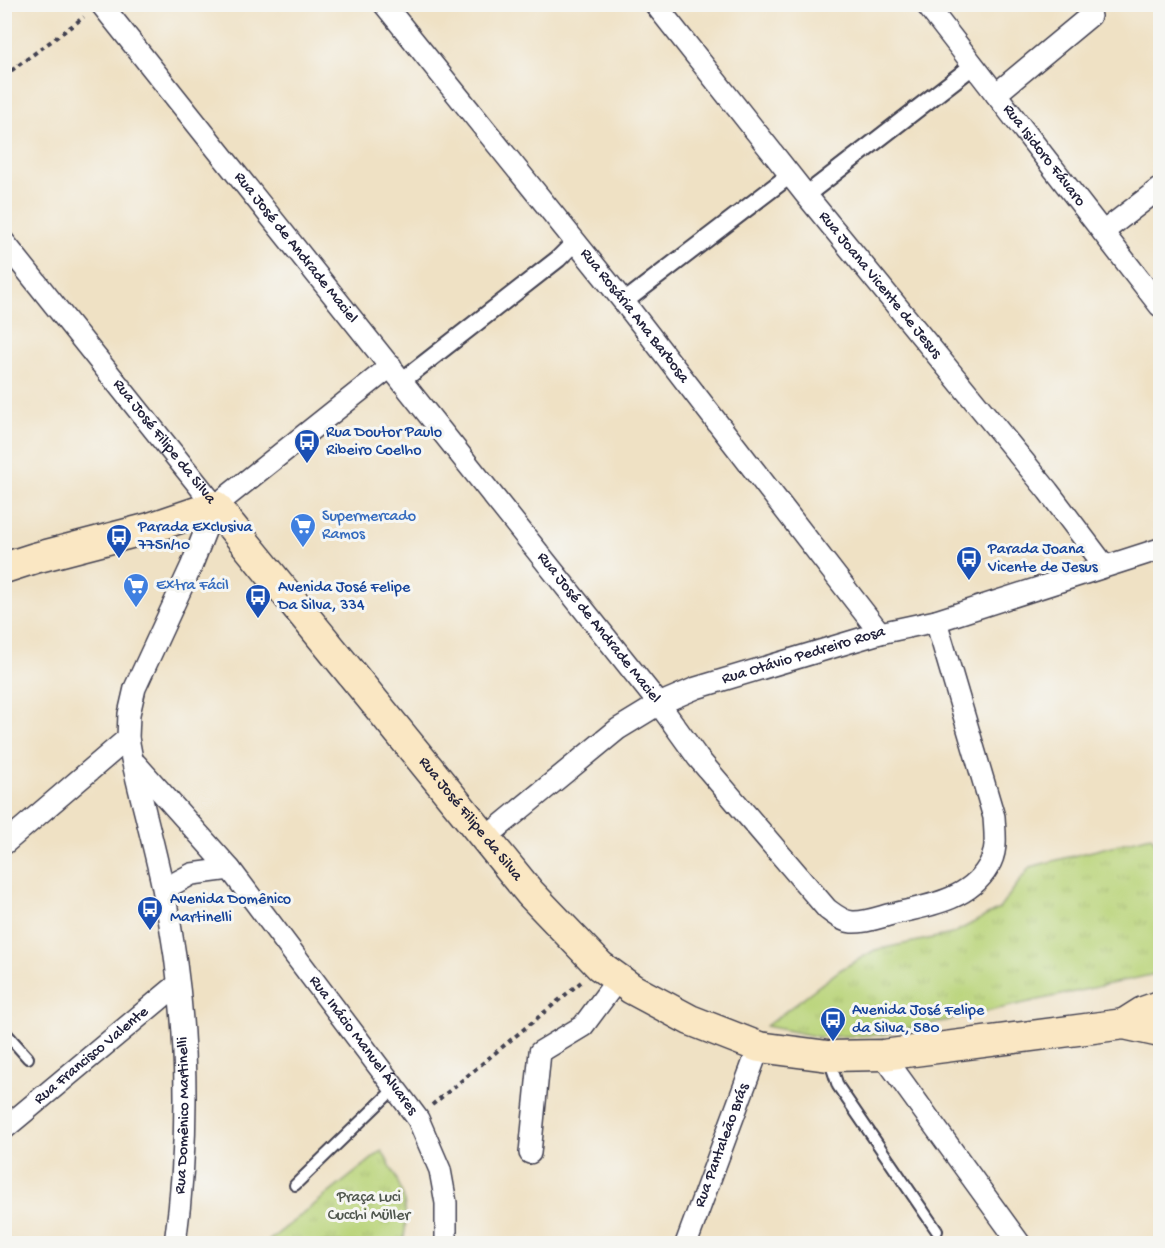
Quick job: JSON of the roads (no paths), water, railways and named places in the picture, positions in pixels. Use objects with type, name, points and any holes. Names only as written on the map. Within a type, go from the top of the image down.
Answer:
[{"type":"main road","points":[[4,568],[150,528],[215,506]]},
{"type":"main road","name":"Rua José Filipe da Silva","points":[[215,506],[530,893],[609,972],[690,1020],[759,1047],[828,1056],[883,1055],[1124,1024],[1161,1032]]},
{"type":"main road","name":"Rua José Filipe da Silva","points":[[1124,1024],[1143,1012],[1161,1006]]},
{"type":"street","name":"Rua Rosária Ana Barbosa","points":[[384,4],[624,302],[880,633]]},
{"type":"street","name":"Rua Joana Vicente de Jesus","points":[[655,4],[806,195],[1048,491],[1104,565]]},
{"type":"street","name":"Rua Isidoro Fávaro","points":[[926,4],[1161,306]]},
{"type":"street","name":"Rua José de Andrade Maciel","points":[[103,6],[659,704],[698,758],[834,914],[852,922],[866,921],[938,904],[975,883],[989,866],[996,846],[994,817],[936,621]]},
{"type":"street","points":[[996,94],[1090,16]]},
{"type":"street","points":[[806,195],[974,64]]},
{"type":"street","points":[[624,302],[790,175]]},
{"type":"street","points":[[1103,232],[1161,188]]},
{"type":"street","name":"Rua José Filipe da Silva","points":[[4,242],[215,506]]},
{"type":"street","points":[[215,506],[558,259],[575,242]]},
{"type":"street","name":"Rua Domênico Martinelli","points":[[175,1244],[180,1209],[186,1094],[178,984],[164,889],[128,738],[129,714],[135,688],[191,567],[215,506]]},
{"type":"street","name":"Rua Otávio Pedreiro Rosa","points":[[484,839],[618,729],[659,704],[741,673],[880,633],[936,621],[1104,565],[1161,549]]},
{"type":"street","points":[[4,844],[128,738]]},
{"type":"street","name":"Rua Inácio Manuel Álvares","points":[[132,759],[230,869],[418,1119],[440,1170],[446,1203],[446,1244]]},
{"type":"street","points":[[164,889],[192,874],[230,869]]},
{"type":"street","points":[[530,1153],[540,1053],[583,1026],[609,972]]},
{"type":"street","name":"Rua Francisco Valente","points":[[4,1129],[178,984]]},
{"type":"street","name":"Rua Pantaleão Brás","points":[[686,1244],[759,1047]]},
{"type":"street","points":[[883,1055],[1020,1244]]},
{"type":"lane","points":[[4,1031],[28,1058]]},
{"type":"lane","points":[[828,1056],[838,1086],[937,1231]]},
{"type":"lane","points":[[295,1185],[395,1088]]},
{"type":"place","name":"Rua Doutor Paulo Ribeiro Coelho","points":[[307,465]]},
{"type":"place","name":"Supermercado Ramos","points":[[303,549]]},
{"type":"place","name":"Parada Exclusiva 775n/10","points":[[119,560]]},
{"type":"place","name":"Parada Joana Vicente de Jesus","points":[[969,582]]},
{"type":"place","name":"Extra Fácil","points":[[136,609]]},
{"type":"place","name":"Avenida José Felipe Da Silva, 334","points":[[258,620]]},
{"type":"place","name":"Avenida Domênico Martinelli","points":[[150,932]]},
{"type":"place","name":"Avenida José Felipe da Silva, 580","points":[[833,1043]]},
{"type":"park label","name":"Praça Luci Cucchi Müller","points":[[369,1207]]}]
